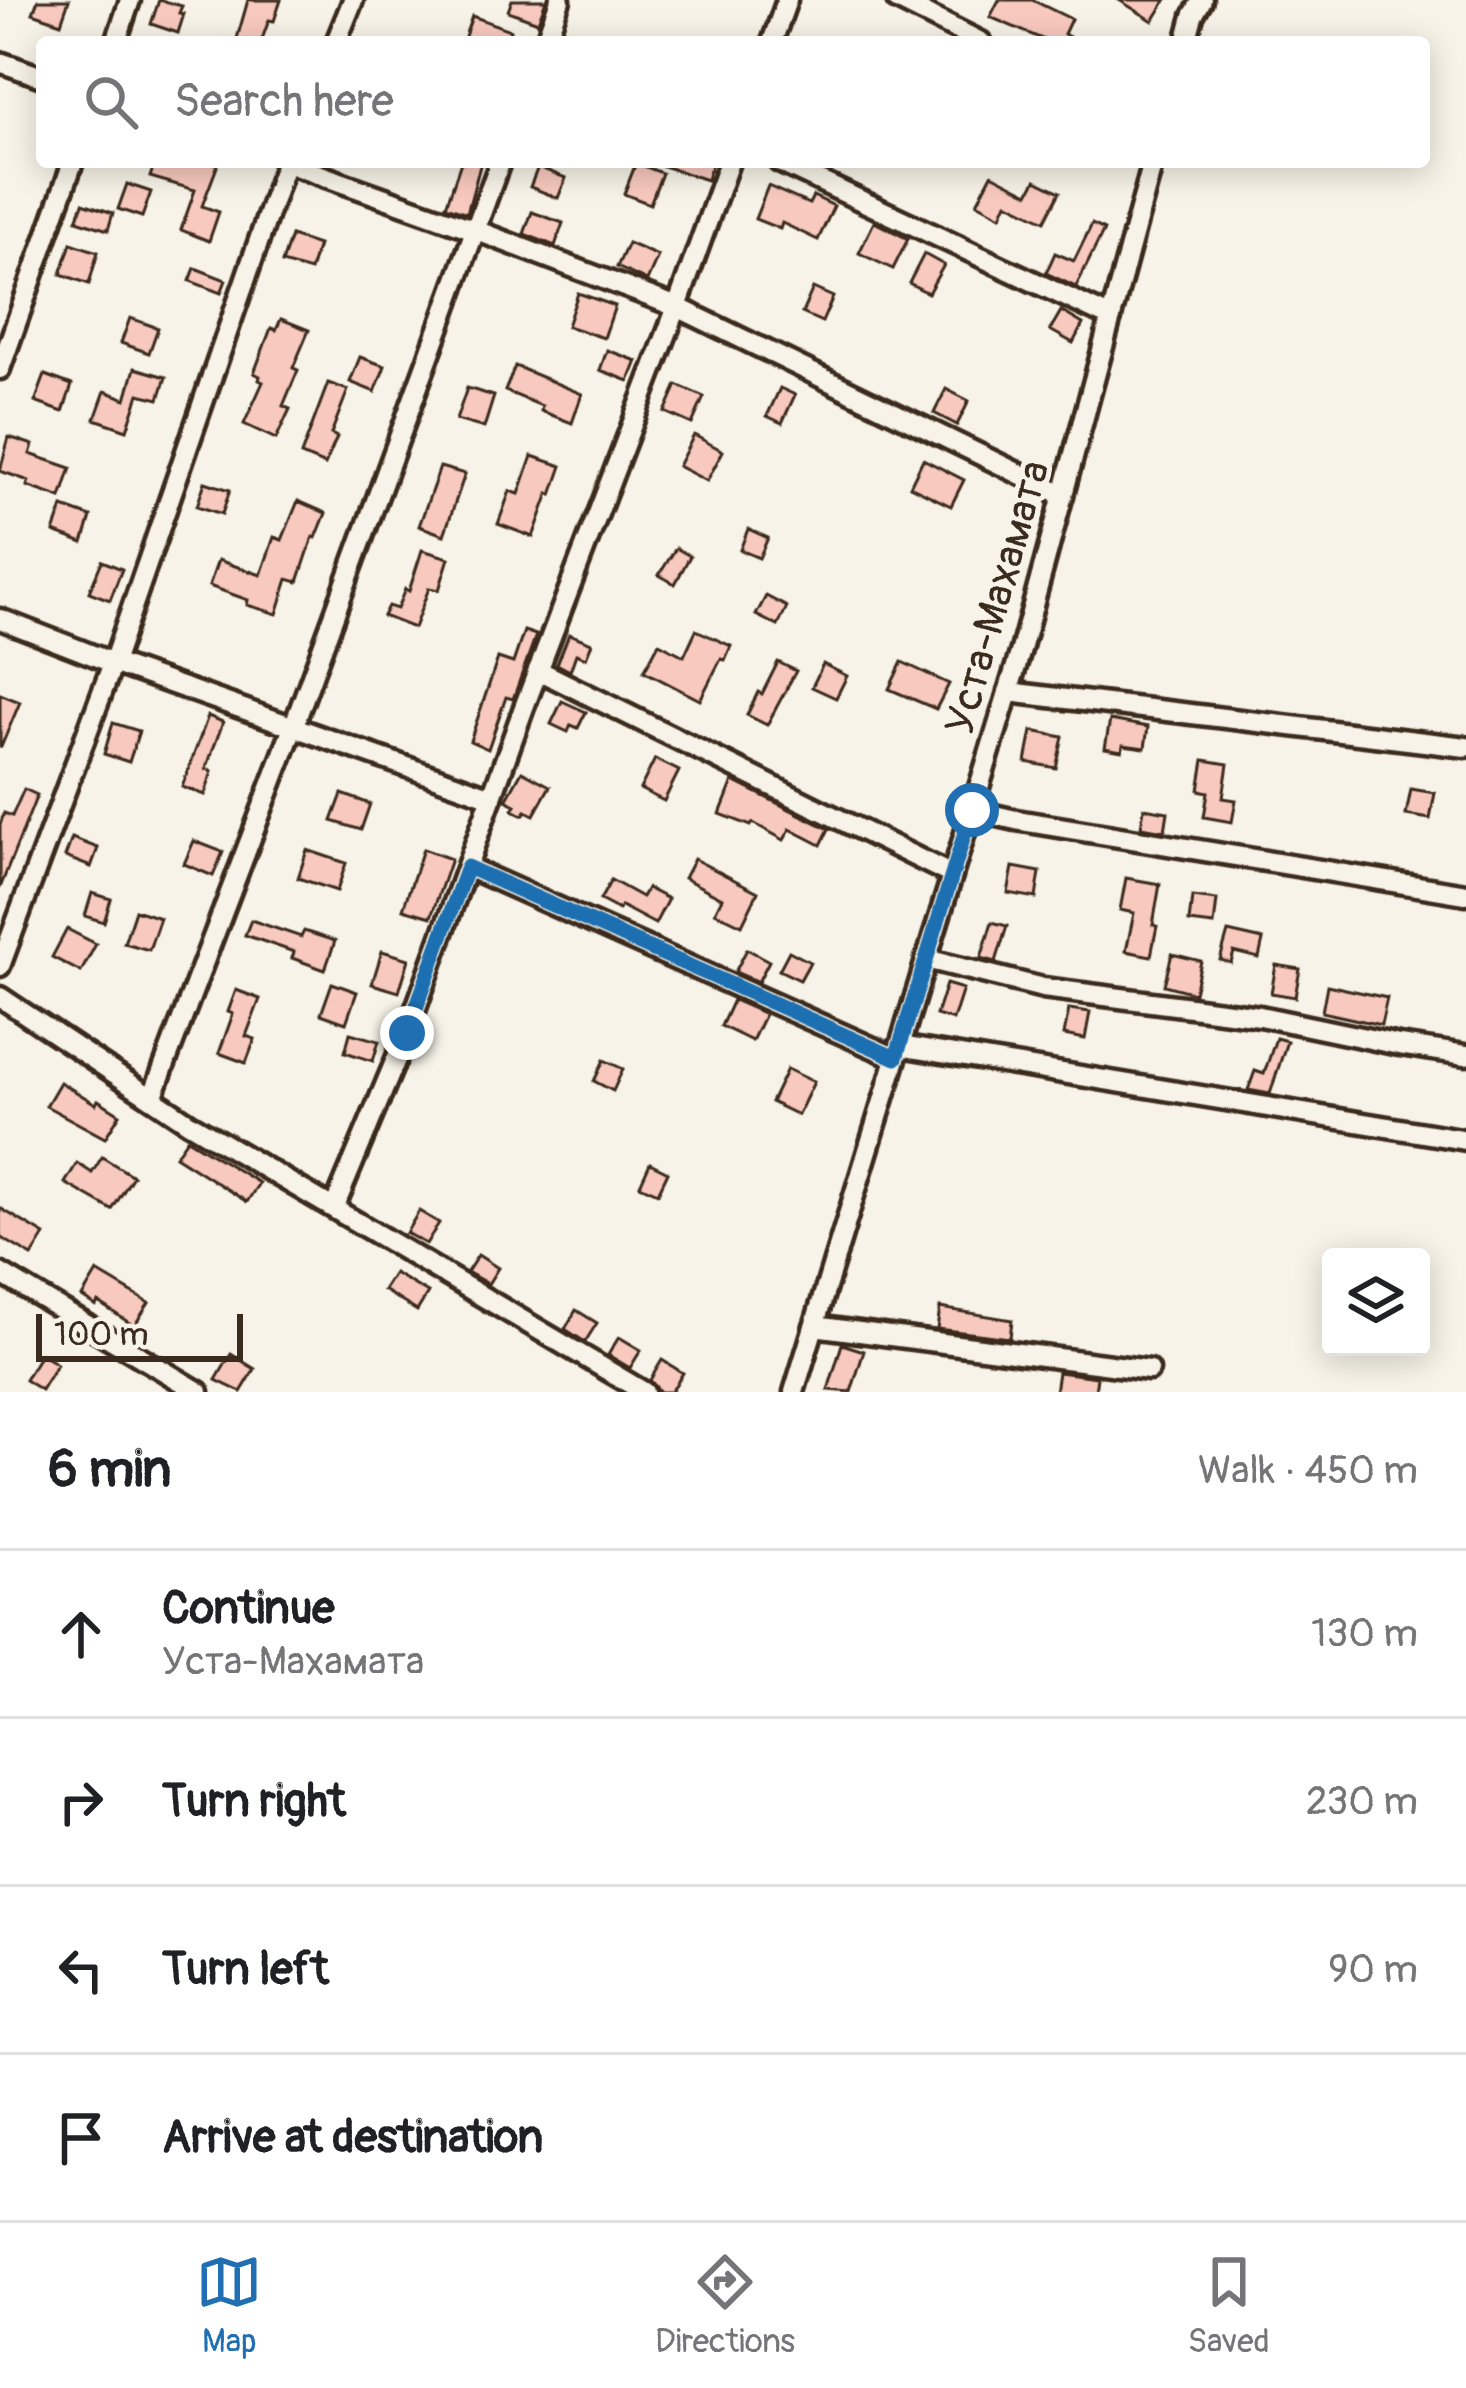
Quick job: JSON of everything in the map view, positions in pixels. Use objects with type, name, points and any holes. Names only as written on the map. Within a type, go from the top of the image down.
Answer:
[{"type":"street","points":[[118,36],[130,0]]},
{"type":"street","points":[[338,36],[353,0]]},
{"type":"street","points":[[547,36],[560,0]]},
{"type":"street","points":[[774,36],[787,0]]},
{"type":"street","points":[[898,0],[969,36]]},
{"type":"street","points":[[1188,36],[1202,0]]},
{"type":"street","points":[[0,62],[36,75]]},
{"type":"street","points":[[0,369],[72,168]]},
{"type":"street","points":[[0,966],[113,663],[284,168]]},
{"type":"street","points":[[303,168],[677,308],[1063,495]]},
{"type":"street","points":[[152,1098],[498,168]]},
{"type":"street","points":[[334,1208],[407,1033],[727,168]]},
{"type":"street","points":[[792,168],[1111,318]]},
{"type":"street","name":"Уста-Махамата","points":[[794,1392],[1008,692],[1151,168]]},
{"type":"street","points":[[0,619],[492,796]]},
{"type":"street","points":[[538,670],[952,875]]},
{"type":"street","points":[[1008,692],[1466,746]]},
{"type":"street","points":[[972,810],[1466,894]]},
{"type":"street","points":[[467,867],[898,1052],[1466,1140]]},
{"type":"street","points":[[926,959],[1043,988],[1261,1016],[1466,1055]]},
{"type":"street","points":[[0,998],[152,1098],[644,1392]]},
{"type":"street","points":[[0,1273],[199,1392]]},
{"type":"street","points":[[814,1326],[1149,1370]]},
{"type":"building","points":[[38,0],[69,0],[61,23],[33,13]]},
{"type":"building","points":[[159,0],[182,6],[178,33],[151,24]]},
{"type":"building","points":[[248,0],[281,0],[263,36],[238,36]]},
{"type":"building","points":[[512,0],[546,0],[538,22],[508,11]]},
{"type":"building","points":[[999,0],[1032,0],[1071,19],[1064,34],[1068,36],[1035,36],[990,17]]},
{"type":"building","points":[[1119,0],[1166,0],[1153,21]]},
{"type":"building","points":[[472,16],[510,30],[508,36],[465,36]]},
{"type":"building","points":[[153,168],[216,168],[202,206],[219,212],[209,241],[181,230],[195,190],[150,177]]},
{"type":"building","points":[[459,168],[479,168],[467,213],[446,206]]},
{"type":"building","points":[[538,168],[566,178],[558,198],[530,187]]},
{"type":"building","points":[[634,168],[662,173],[650,204],[624,194]]},
{"type":"building","points":[[670,168],[710,168],[707,180]]},
{"type":"building","points":[[992,174],[1029,193],[1036,180],[1060,192],[1045,221],[1007,202],[1001,216],[977,203]]},
{"type":"building","points":[[127,184],[151,192],[142,217],[118,209]]},
{"type":"building","points":[[768,186],[809,204],[813,196],[834,206],[818,240],[782,223],[780,229],[755,219]]},
{"type":"building","points":[[83,203],[113,213],[108,230],[77,220]]},
{"type":"building","points":[[532,212],[563,223],[555,246],[524,234]]},
{"type":"building","points":[[874,222],[908,239],[893,269],[859,253]]},
{"type":"building","points":[[1092,224],[1104,230],[1076,287],[1046,273],[1055,253],[1074,261]]},
{"type":"building","points":[[291,236],[318,245],[310,271],[282,263]]},
{"type":"building","points":[[71,243],[98,252],[89,284],[61,274]]},
{"type":"building","points":[[628,243],[658,256],[647,281],[617,267]]},
{"type":"building","points":[[924,254],[944,265],[928,293],[909,283]]},
{"type":"building","points":[[195,268],[226,280],[221,293],[190,281]]},
{"type":"building","points":[[813,288],[833,297],[822,322],[802,313]]},
{"type":"building","points":[[578,293],[615,306],[604,338],[567,326]]},
{"type":"building","points":[[1061,311],[1083,324],[1073,343],[1050,330]]},
{"type":"building","points":[[130,318],[158,328],[149,353],[121,343]]},
{"type":"building","points":[[281,319],[309,330],[283,406],[290,409],[276,439],[244,424],[263,382],[254,373],[271,328],[276,330]]},
{"type":"building","points":[[607,350],[637,361],[629,381],[600,370]]},
{"type":"building","points":[[360,357],[385,366],[375,392],[350,382]]},
{"type":"building","points":[[515,366],[582,394],[572,423],[505,391]]},
{"type":"building","points":[[135,368],[166,377],[159,399],[139,394],[127,430],[95,419],[105,391],[126,399]]},
{"type":"building","points":[[45,375],[72,385],[63,412],[35,402]]},
{"type":"building","points":[[328,383],[348,390],[325,465],[301,455]]},
{"type":"building","points":[[677,385],[704,397],[692,424],[665,412]]},
{"type":"building","points":[[467,388],[494,396],[484,428],[456,420]]},
{"type":"building","points":[[780,388],[795,395],[782,423],[767,416]]},
{"type":"building","points":[[946,389],[969,401],[957,425],[934,413]]},
{"type":"building","points":[[694,435],[723,451],[707,481],[678,466]]},
{"type":"building","points":[[9,437],[33,445],[30,454],[71,468],[61,498],[0,471]]},
{"type":"building","points":[[532,456],[562,466],[533,537],[498,524],[510,491],[519,494]]},
{"type":"building","points":[[923,459],[964,480],[951,506],[910,486]]},
{"type":"building","points":[[440,467],[465,474],[444,535],[419,526]]},
{"type":"building","points":[[205,482],[230,490],[222,514],[197,506]]},
{"type":"building","points":[[298,501],[326,513],[298,582],[288,579],[277,614],[209,586],[218,560],[261,575],[274,537],[282,540]]},
{"type":"building","points":[[63,507],[91,517],[83,543],[54,532]]},
{"type":"building","points":[[748,529],[768,538],[759,558],[740,550]]},
{"type":"building","points":[[676,548],[690,556],[675,584],[659,575]]},
{"type":"building","points":[[422,550],[449,558],[439,590],[429,588],[414,628],[383,616],[388,606],[397,609],[405,589],[409,591]]},
{"type":"building","points":[[102,561],[122,569],[110,600],[89,592]]},
{"type":"building","points":[[766,596],[787,607],[778,626],[756,615]]},
{"type":"building","points":[[696,630],[731,646],[700,700],[644,671],[659,643],[684,656]]},
{"type":"building","points":[[524,631],[536,635],[513,699],[506,697],[488,749],[470,741],[498,658],[513,663]]},
{"type":"building","points":[[569,634],[592,643],[586,658],[576,654],[570,671],[557,664]]},
{"type":"building","points":[[778,662],[796,671],[767,725],[747,715]]},
{"type":"building","points":[[902,662],[949,684],[936,709],[889,689]]},
{"type":"building","points":[[823,664],[847,676],[836,698],[812,687]]},
{"type":"building","points":[[0,694],[20,702],[1,747],[0,747]]},
{"type":"building","points":[[562,701],[586,712],[578,728],[571,725],[568,732],[551,724]]},
{"type":"building","points":[[208,716],[223,722],[206,769],[212,771],[205,795],[182,787]]},
{"type":"building","points":[[1110,720],[1148,727],[1145,748],[1105,748]]},
{"type":"building","points":[[113,723],[139,731],[129,762],[104,754]]},
{"type":"building","points":[[1032,731],[1063,737],[1056,768],[1026,762]]},
{"type":"building","points":[[655,759],[679,771],[664,801],[640,789]]},
{"type":"building","points":[[1204,760],[1228,764],[1223,798],[1236,800],[1232,822],[1204,817],[1208,792],[1199,790]]},
{"type":"building","points":[[522,771],[550,786],[534,815],[513,810],[516,805],[506,800]]},
{"type":"building","points":[[733,781],[829,829],[821,845],[790,829],[784,840],[753,823],[720,814]]},
{"type":"building","points":[[24,789],[37,795],[0,888],[0,825],[4,813],[12,816]]},
{"type":"building","points":[[1411,789],[1435,793],[1430,819],[1406,815]]},
{"type":"building","points":[[342,794],[370,804],[361,830],[332,821]]},
{"type":"building","points":[[1144,808],[1168,812],[1165,831],[1141,827]]},
{"type":"building","points":[[72,838],[98,848],[91,867],[65,857]]},
{"type":"building","points":[[194,841],[223,852],[213,876],[184,864]]},
{"type":"building","points":[[423,849],[451,859],[431,917],[403,909]]},
{"type":"building","points":[[307,850],[346,863],[337,891],[298,878]]},
{"type":"building","points":[[694,859],[758,892],[742,925],[715,912],[722,898],[684,878]]},
{"type":"building","points":[[1013,867],[1040,872],[1036,898],[1008,893]]},
{"type":"building","points":[[1126,878],[1160,884],[1151,956],[1126,951],[1134,913],[1120,910]]},
{"type":"building","points":[[611,880],[642,897],[647,888],[668,899],[655,924],[600,900]]},
{"type":"building","points":[[92,893],[111,899],[104,922],[85,916]]},
{"type":"building","points":[[1192,897],[1217,900],[1214,925],[1189,922]]},
{"type":"building","points":[[135,910],[160,918],[149,950],[124,943]]},
{"type":"building","points":[[251,920],[301,937],[304,931],[335,941],[325,970],[292,958],[294,952],[245,935]]},
{"type":"building","points":[[992,922],[1007,926],[996,962],[981,958]]},
{"type":"building","points":[[67,929],[96,944],[81,972],[52,957]]},
{"type":"building","points":[[1228,932],[1263,940],[1259,958],[1234,952],[1231,963],[1220,960]]},
{"type":"building","points":[[747,949],[769,961],[758,982],[735,972]]},
{"type":"building","points":[[382,951],[409,959],[399,992],[372,984]]},
{"type":"building","points":[[789,951],[810,962],[800,980],[779,970]]},
{"type":"building","points":[[1172,954],[1201,961],[1194,993],[1164,985]]},
{"type":"building","points":[[1276,965],[1300,969],[1295,997],[1271,993]]},
{"type":"building","points":[[332,983],[357,992],[346,1023],[321,1014]]},
{"type":"building","points":[[946,984],[963,989],[953,1020],[936,1015]]},
{"type":"building","points":[[1327,985],[1387,998],[1381,1025],[1322,1012]]},
{"type":"building","points":[[236,990],[260,999],[246,1036],[255,1039],[246,1063],[219,1053]]},
{"type":"building","points":[[733,1000],[765,1014],[752,1041],[721,1026]]},
{"type":"building","points":[[1069,1009],[1090,1012],[1085,1039],[1064,1035]]},
{"type":"building","points":[[350,1033],[379,1041],[373,1061],[345,1052]]},
{"type":"building","points":[[1276,1038],[1287,1041],[1270,1094],[1248,1090],[1255,1071],[1264,1074]]},
{"type":"building","points":[[604,1060],[623,1069],[613,1091],[594,1081]]},
{"type":"building","points":[[787,1069],[814,1082],[798,1115],[771,1102]]},
{"type":"building","points":[[60,1082],[120,1114],[105,1138],[46,1106]]},
{"type":"building","points":[[187,1139],[259,1183],[247,1202],[175,1156]]},
{"type":"building","points":[[102,1157],[133,1176],[112,1210],[65,1183],[77,1163],[92,1173]]},
{"type":"building","points":[[650,1163],[668,1172],[658,1193],[640,1185]]},
{"type":"building","points":[[0,1208],[45,1235],[32,1256],[0,1237]]},
{"type":"building","points":[[419,1211],[439,1223],[426,1244],[406,1233]]},
{"type":"building","points":[[478,1255],[498,1268],[488,1284],[467,1272]]},
{"type":"building","points":[[97,1272],[149,1303],[134,1326],[82,1297]]},
{"type":"building","points":[[394,1273],[428,1293],[417,1311],[383,1290]]},
{"type":"building","points":[[940,1308],[1012,1320],[1010,1338],[937,1329]]},
{"type":"building","points":[[576,1310],[597,1323],[585,1342],[565,1329]]},
{"type":"building","points":[[619,1337],[641,1350],[630,1368],[608,1355]]},
{"type":"building","points":[[842,1344],[864,1351],[851,1392],[828,1390]]},
{"type":"building","points":[[40,1354],[57,1364],[41,1390],[25,1380]]},
{"type":"building","points":[[231,1354],[255,1369],[241,1392],[216,1380]]},
{"type":"building","points":[[662,1360],[683,1373],[671,1392],[660,1392],[650,1380]]},
{"type":"building","points":[[1058,1372],[1097,1377],[1095,1392],[1055,1392]]},
{"type":"route","points":[[407,1033],[467,867],[896,1058],[972,810]]}]
